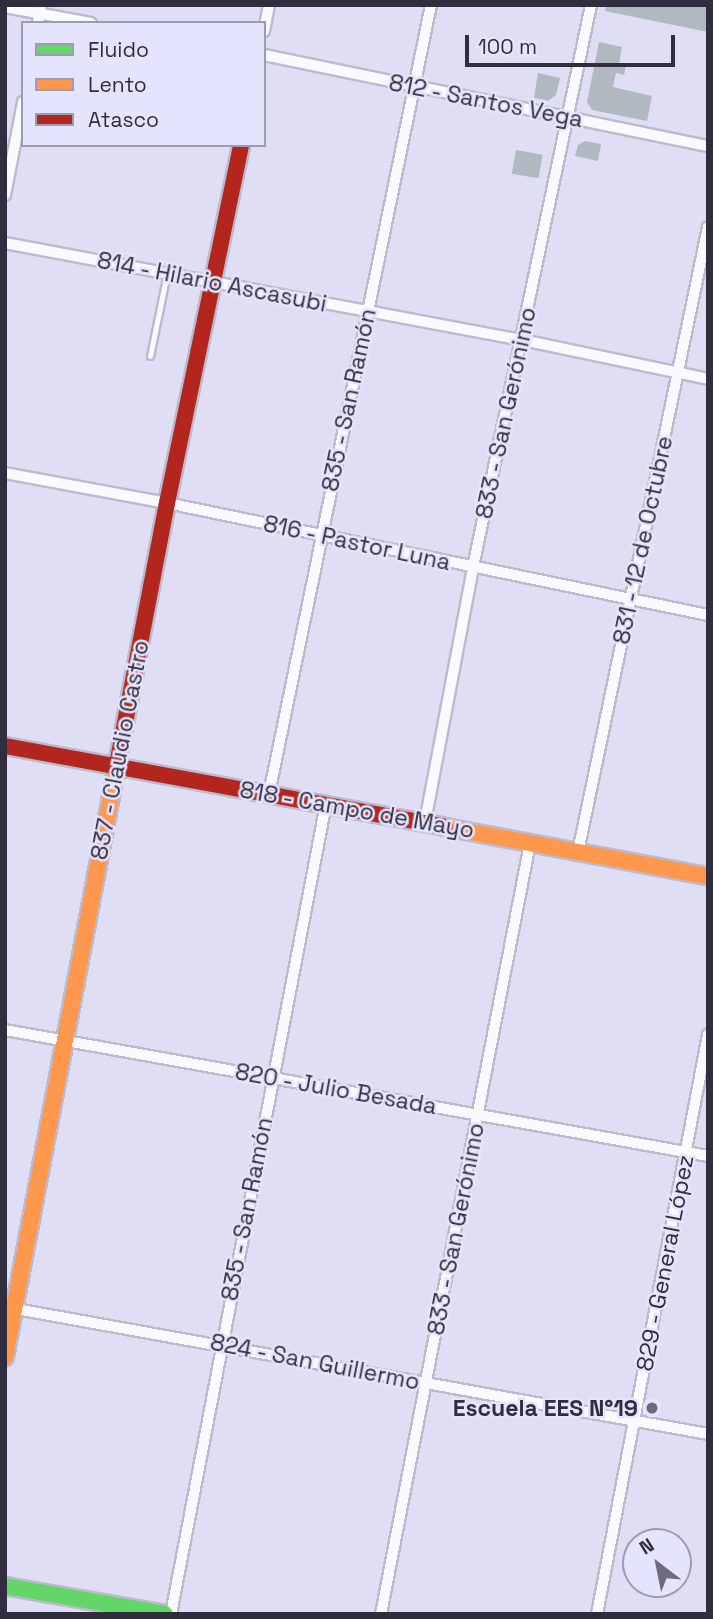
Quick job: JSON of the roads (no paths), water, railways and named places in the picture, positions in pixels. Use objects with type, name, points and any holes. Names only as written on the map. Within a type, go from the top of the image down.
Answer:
[{"type":"street","name":"835 - San Ramón","points":[[269,794],[431,5]]},
{"type":"street","name":"833 - San Gerónimo","points":[[425,822],[473,567],[591,5]]},
{"type":"street","points":[[5,7],[79,21]]},
{"type":"street","name":"812 - Santos Vega","points":[[266,55],[708,146]]},
{"type":"street","points":[[5,195],[21,112]]},
{"type":"street","name":"837 - Claudio Castro","points":[[5,1357],[10,1308],[67,1042],[167,503],[241,147]]},
{"type":"street","name":"831 - 12 de Octubre","points":[[578,852],[708,227]]},
{"type":"street","name":"814 - Hilario Ascasubi","points":[[5,243],[522,340],[708,379]]},
{"type":"street","name":"816 - Pastor Luna","points":[[5,473],[167,503],[320,537],[708,615]]},
{"type":"street","name":"818 - Campo de Mayo","points":[[5,746],[708,876]]},
{"type":"street","name":"835 - San Ramón","points":[[171,1614],[271,1079],[326,804]]},
{"type":"street","name":"833 - San Gerónimo","points":[[381,1614],[530,843]]},
{"type":"street","name":"820 - Julio Besada","points":[[5,1030],[708,1156]]},
{"type":"street","name":"829 - General López","points":[[597,1614],[708,1035]]},
{"type":"street","name":"824 - San Guillermo","points":[[10,1308],[222,1344],[708,1434]]},
{"type":"street","points":[[5,1586],[131,1611],[165,1614]]},
{"type":"lane","points":[[150,356],[167,273]]},
{"type":"place","name":"Escuela EES N°19","points":[[652,1408]]}]
